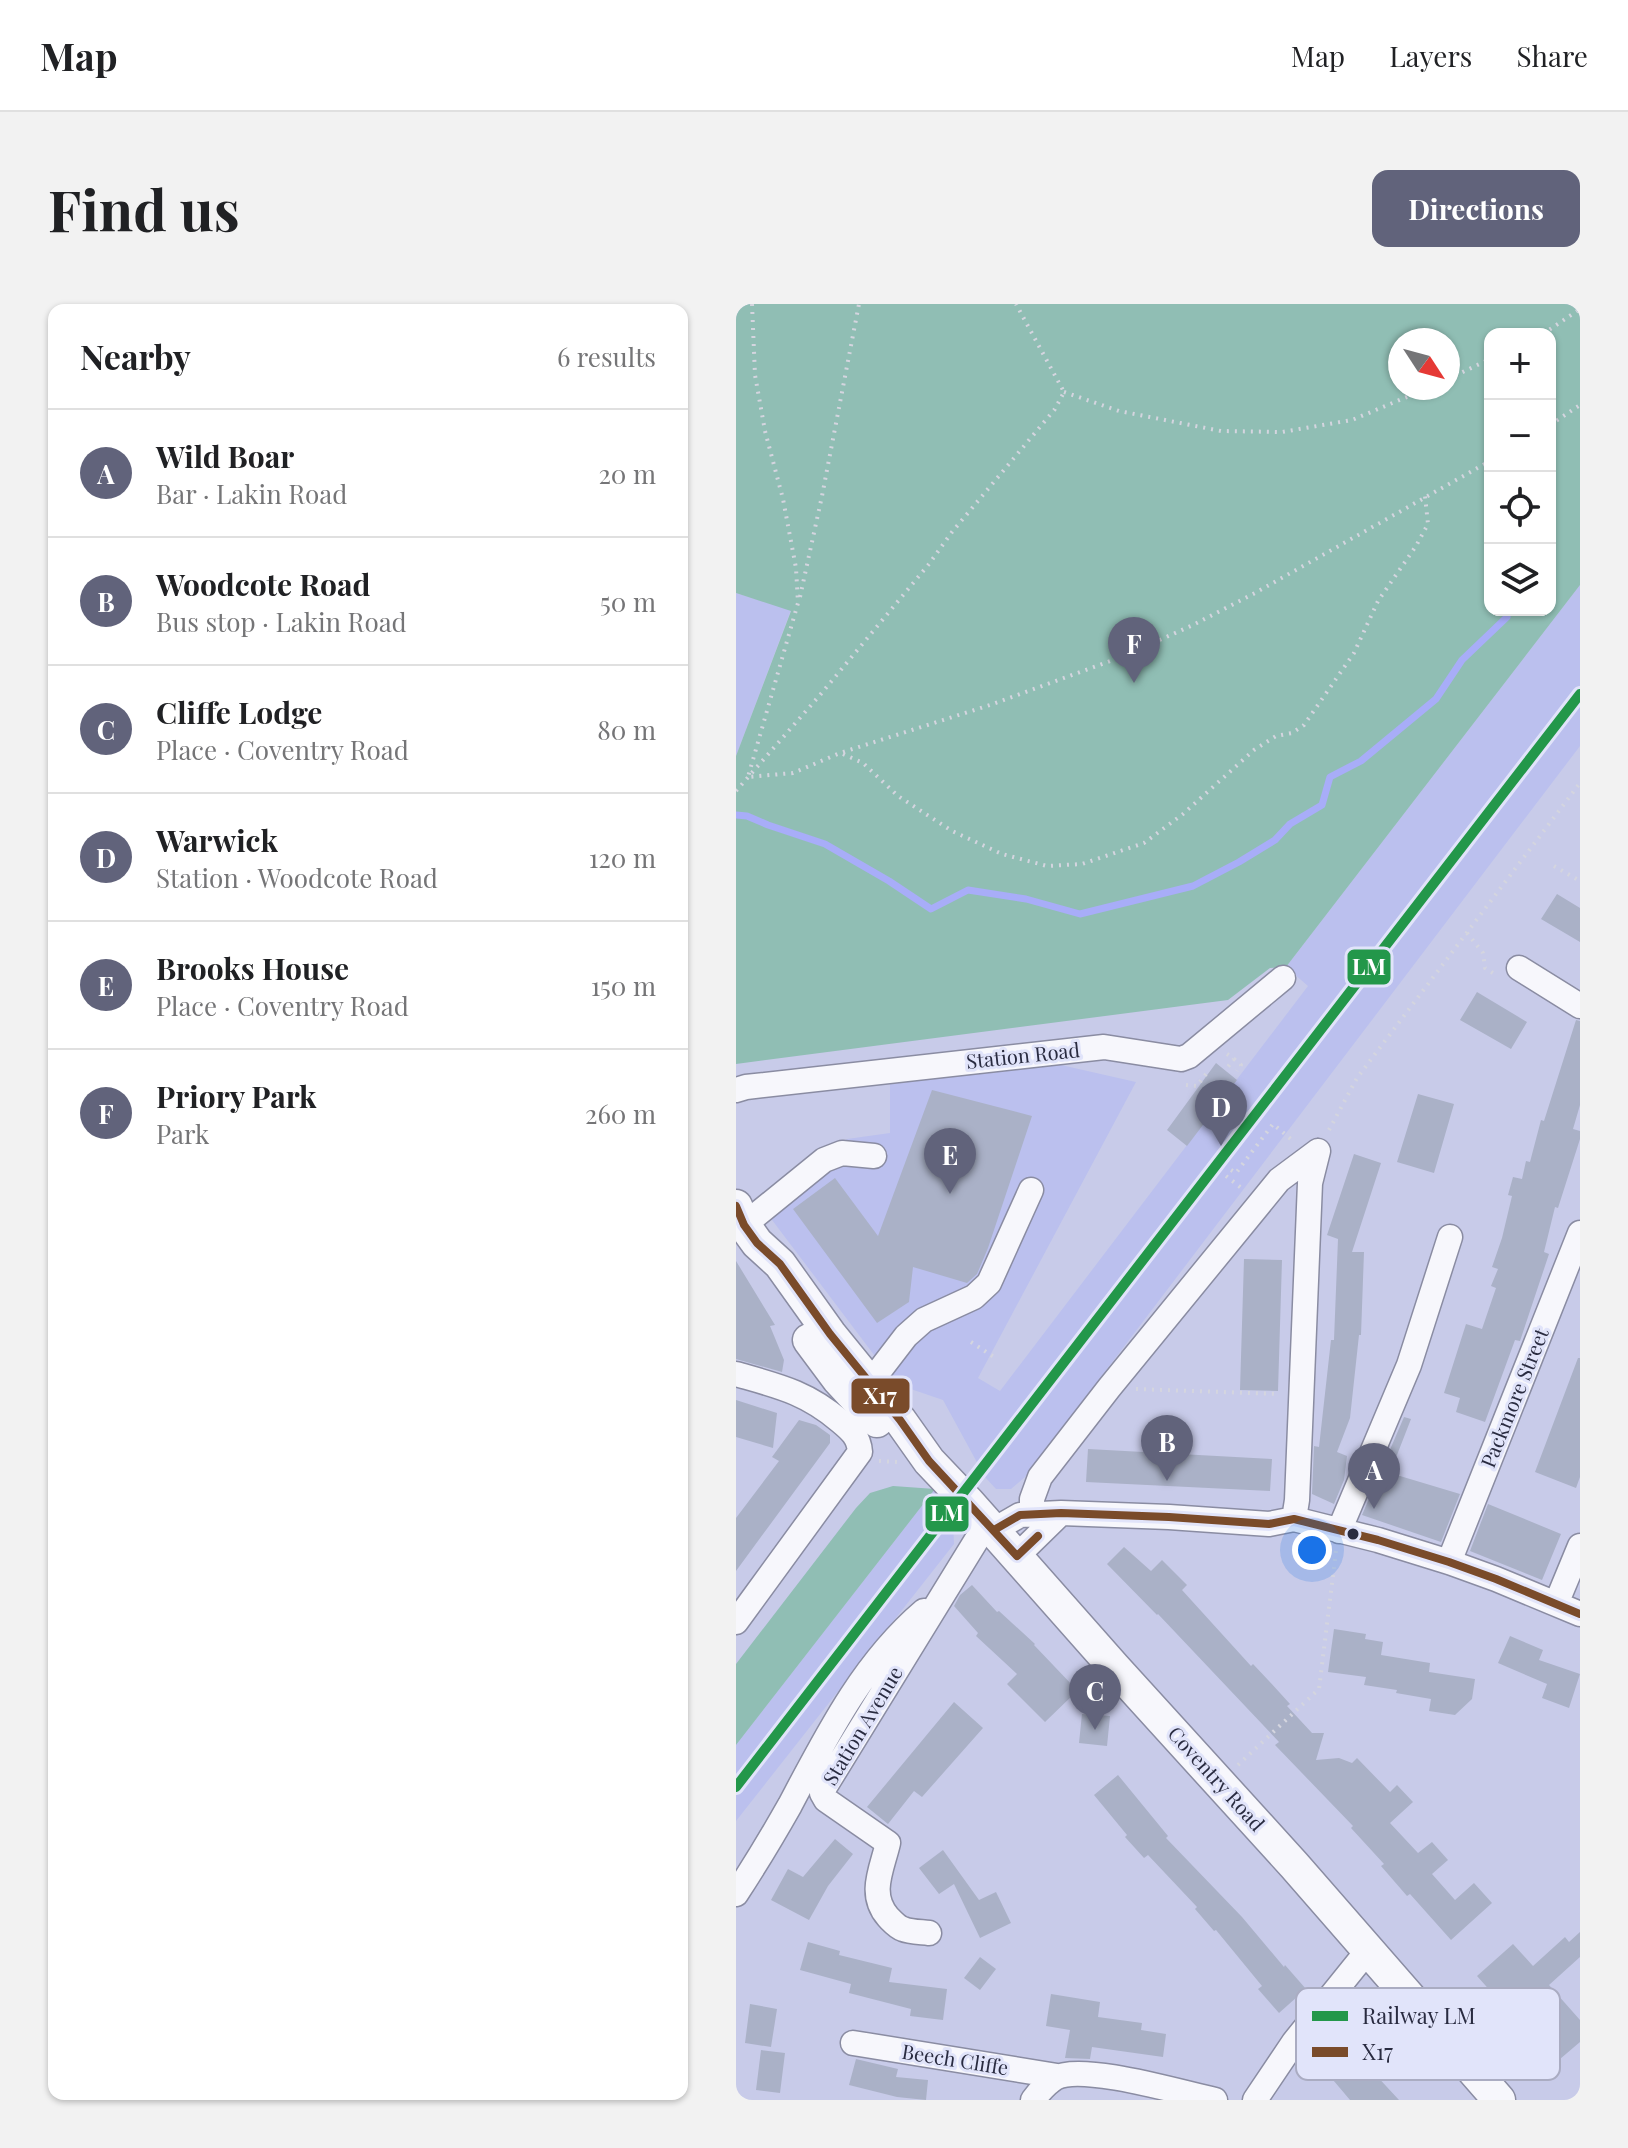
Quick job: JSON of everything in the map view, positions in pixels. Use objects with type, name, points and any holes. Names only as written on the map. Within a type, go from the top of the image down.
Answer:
[{"type":"main road","name":"Coventry Road","points":[[746,1225],[765,1275],[838,1379],[869,1398],[902,1444],[929,1461],[1403,1988]]},
{"type":"main road","name":"Coventry Road","points":[[1482,2080],[1499,2100]]},
{"type":"street","points":[[1533,970],[1580,1006]]},
{"type":"street","name":"Station Road","points":[[736,1090],[1104,1047],[1181,1059],[1189,1056],[1283,978]]},
{"type":"street","points":[[1032,1515],[1032,1499],[1040,1477],[1109,1388],[1279,1180],[1318,1151]]},
{"type":"street","points":[[1294,1519],[1310,1183],[1318,1151]]},
{"type":"street","points":[[746,1225],[824,1160],[842,1153],[874,1156]]},
{"type":"street","points":[[869,1398],[906,1336],[924,1320],[974,1297],[989,1283],[1031,1190]]},
{"type":"street","name":"Packmore Street","points":[[1449,1562],[1580,1233]]},
{"type":"street","points":[[1339,1531],[1409,1365],[1450,1237]]},
{"type":"street","points":[[736,1374],[792,1391],[818,1403],[859,1441],[857,1456],[737,1620]]},
{"type":"street","points":[[1017,1556],[1061,1513]]},
{"type":"street","points":[[990,1527],[1020,1515],[1061,1513],[1269,1524],[1294,1519],[1449,1562],[1580,1614]]},
{"type":"street","name":"Station Avenue","points":[[929,1933],[903,1929],[884,1913],[876,1893],[888,1843],[826,1800],[822,1793],[942,1596],[990,1527]]},
{"type":"street","points":[[1556,1604],[1580,1546]]},
{"type":"street","points":[[736,1894],[827,1735],[875,1660],[900,1632],[942,1596]]},
{"type":"street","points":[[1338,1988],[1369,1949]]},
{"type":"street","points":[[1255,2100],[1296,2040]]},
{"type":"street","name":"Beech Cliffe","points":[[853,2043],[1057,2076],[1090,2074],[1215,2100]]},
{"type":"street","points":[[1033,2100],[1057,2076]]},
{"type":"path","points":[[752,304],[755,375],[765,431],[783,499],[798,603]]},
{"type":"path","points":[[748,777],[798,603],[859,304]]},
{"type":"path","points":[[1016,304],[1064,392],[1119,411],[1221,431],[1282,432],[1352,420],[1400,400]]},
{"type":"path","points":[[1552,328],[1580,309]]},
{"type":"path","points":[[1460,373],[1484,362]]},
{"type":"path","points":[[736,791],[929,564],[1055,409],[1064,392]]},
{"type":"path","points":[[1556,421],[1580,405]]},
{"type":"path","points":[[748,777],[793,773],[840,753],[990,705],[1124,656],[1255,593],[1484,464]]},
{"type":"path","points":[[840,753],[863,763],[898,796],[952,831],[1002,854],[1047,866],[1070,865],[1110,856],[1144,843],[1183,814],[1254,750],[1276,736],[1292,733],[1304,725],[1354,653],[1378,601],[1428,524],[1425,496]]},
{"type":"path","points":[[1318,1151],[1357,1078],[1580,783]]},
{"type":"path","points":[[1554,866],[1580,881]]},
{"type":"path","points":[[1467,933],[1483,953],[1485,968],[1509,983],[1533,970]]},
{"type":"path","points":[[1234,1059],[1241,1065],[1237,1071]]},
{"type":"path","points":[[1231,1170],[1236,1173],[1273,1124]]},
{"type":"path","points":[[971,1342],[997,1359]]},
{"type":"path","points":[[1109,1388],[1301,1395]]},
{"type":"path","points":[[857,1456],[908,1463],[929,1461]]},
{"type":"path","points":[[1238,1765],[1319,1689],[1339,1531]]},
{"type":"shaded area","points":[[1580,585],[1580,746],[1025,1477],[1011,1489],[996,1489],[985,1477],[943,1400],[896,1384],[760,1204],[847,1139],[890,1133],[890,1081],[1061,1065],[1136,1082],[978,1378],[1000,1391],[1308,986],[1286,967]]},
{"type":"shaded area","points":[[736,593],[791,610],[736,756]]},
{"type":"shaded area","points":[[935,1489],[953,1520],[954,1544],[736,1821],[736,1745]]},
{"type":"green space","points":[[736,304],[1580,304],[1580,585],[1286,967],[1270,968],[1228,1000],[736,1064],[736,756],[791,611],[736,593]]},
{"type":"green space","points":[[893,1486],[935,1489],[736,1745],[736,1664],[856,1508],[870,1493]]},
{"type":"building","points":[[1557,894],[1580,908],[1580,942],[1541,919]]},
{"type":"building","points":[[1477,992],[1527,1022],[1511,1049],[1460,1020]]},
{"type":"building","points":[[1576,1020],[1580,1021],[1580,1105],[1573,1129],[1580,1131],[1580,1139],[1558,1208],[1555,1207],[1544,1252],[1549,1254],[1520,1341],[1515,1340],[1485,1422],[1456,1412],[1460,1398],[1444,1393],[1466,1324],[1482,1329],[1496,1288],[1491,1286],[1498,1269],[1492,1267],[1512,1196],[1508,1195],[1513,1177],[1522,1179],[1526,1161],[1530,1162],[1541,1120],[1544,1121]]},
{"type":"building","points":[[1216,1063],[1237,1080],[1187,1146],[1167,1130]]},
{"type":"building","points":[[932,1090],[1032,1116],[977,1274],[967,1283],[913,1267],[909,1302],[877,1323],[793,1209],[835,1178],[878,1236]]},
{"type":"building","points":[[1418,1094],[1454,1104],[1434,1173],[1397,1162]]},
{"type":"building","points":[[1354,1154],[1381,1163],[1352,1252],[1364,1252],[1361,1335],[1350,1418],[1337,1452],[1347,1456],[1344,1480],[1334,1504],[1312,1494],[1314,1446],[1319,1447],[1331,1340],[1334,1340],[1338,1239],[1327,1235]]},
{"type":"building","points":[[1244,1259],[1282,1260],[1278,1391],[1240,1390]]},
{"type":"building","points":[[736,1261],[775,1325],[770,1326],[784,1360],[782,1372],[736,1359]]},
{"type":"building","points":[[1578,1358],[1580,1477],[1576,1488],[1535,1472]]},
{"type":"building","points":[[736,1400],[777,1413],[773,1448],[736,1437]]},
{"type":"building","points":[[1404,1417],[1411,1419],[1390,1473],[1460,1494],[1441,1542],[1362,1515]]},
{"type":"building","points":[[799,1420],[816,1425],[830,1435],[830,1443],[736,1571],[736,1518],[779,1461],[772,1457]]},
{"type":"building","points":[[1088,1449],[1272,1459],[1270,1491],[1086,1482]]},
{"type":"building","points":[[1488,1504],[1561,1534],[1542,1580],[1470,1551]]},
{"type":"building","points":[[1124,1547],[1151,1571],[1162,1560],[1187,1585],[1182,1590],[1290,1704],[1287,1706],[1312,1733],[1324,1733],[1316,1760],[1339,1758],[1352,1763],[1357,1758],[1390,1792],[1397,1785],[1413,1802],[1390,1823],[1418,1853],[1432,1842],[1448,1860],[1432,1874],[1455,1900],[1474,1883],[1492,1903],[1451,1940],[1381,1866],[1384,1864],[1351,1828],[1353,1826],[1275,1745],[1279,1742],[1107,1564]]},
{"type":"building","points":[[972,1585],[997,1612],[1035,1644],[1074,1687],[1074,1694],[1045,1722],[1007,1684],[1017,1674],[976,1636],[978,1633],[954,1606],[960,1595]]},
{"type":"building","points":[[1334,1629],[1366,1634],[1365,1639],[1383,1642],[1381,1655],[1430,1663],[1429,1672],[1475,1679],[1472,1699],[1455,1715],[1429,1711],[1431,1699],[1364,1685],[1366,1677],[1328,1672]]},
{"type":"building","points":[[1510,1636],[1543,1650],[1539,1660],[1580,1674],[1569,1708],[1542,1698],[1547,1684],[1498,1663]]},
{"type":"building","points":[[954,1702],[983,1728],[922,1797],[914,1791],[888,1824],[867,1807]]},
{"type":"building","points":[[1082,1714],[1110,1716],[1107,1746],[1079,1743]]},
{"type":"building","points":[[1118,1775],[1168,1836],[1166,1838],[1305,1988],[1296,1988],[1296,1998],[1279,2013],[1258,1989],[1262,1986],[1195,1909],[1197,1907],[1148,1855],[1144,1858],[1094,1795]]},
{"type":"building","points":[[835,1839],[853,1854],[828,1886],[809,1920],[771,1900],[788,1869],[803,1877]]},
{"type":"building","points":[[943,1850],[979,1900],[996,1892],[1011,1923],[980,1938],[954,1884],[939,1894],[919,1868]]},
{"type":"building","points":[[1580,1932],[1580,1957],[1549,1985],[1552,1988],[1488,1988],[1477,1976],[1513,1944],[1533,1966],[1565,1937],[1569,1942]]},
{"type":"building","points":[[808,1942],[840,1951],[839,1955],[892,1968],[889,1982],[947,1989],[943,2020],[910,2016],[911,2009],[849,1993],[851,1984],[800,1970]]},
{"type":"building","points":[[980,1957],[996,1969],[980,1990],[964,1978]]},
{"type":"building","points":[[1051,1994],[1100,2002],[1098,2017],[1142,2023],[1141,2030],[1166,2034],[1163,2057],[1092,2047],[1090,2059],[1065,2058],[1070,2030],[1046,2026]]},
{"type":"building","points":[[1560,1997],[1580,2020],[1580,2042],[1560,2059]]},
{"type":"building","points":[[750,2004],[777,2009],[771,2047],[745,2043]]},
{"type":"building","points":[[761,2050],[785,2053],[780,2093],[756,2090]]},
{"type":"building","points":[[856,2059],[898,2069],[896,2077],[928,2080],[926,2100],[897,2097],[849,2085]]},
{"type":"building","points":[[1333,2080],[1380,2080],[1399,2100],[1350,2100]]},
{"type":"waterway","points":[[736,815],[747,816],[825,844],[931,909],[968,890],[1026,899],[1080,914],[1193,886],[1275,840],[1290,824],[1322,805],[1330,777],[1361,761],[1436,699],[1462,660],[1507,617]]},
{"type":"rail line","name":"LM","points":[[736,1787],[1580,694]]},
{"type":"transit line","name":"X17","points":[[736,1206],[744,1225],[757,1243],[780,1264],[929,1461],[1017,1556],[1038,1536]]},
{"type":"transit line","name":"X17","points":[[994,1530],[1020,1515],[1061,1513],[1269,1524],[1294,1519],[1449,1562],[1580,1614]]},
{"type":"place","name":"Priory Park","points":[[1134,683]]},
{"type":"place","name":"Warwick","points":[[1221,1146]]},
{"type":"place","name":"Brooks House","points":[[950,1194]]},
{"type":"place","name":"Woodcote Road","points":[[1167,1481]]},
{"type":"place","name":"Wild Boar","points":[[1374,1509]]},
{"type":"place","name":"Cliffe Lodge","points":[[1095,1730]]}]
